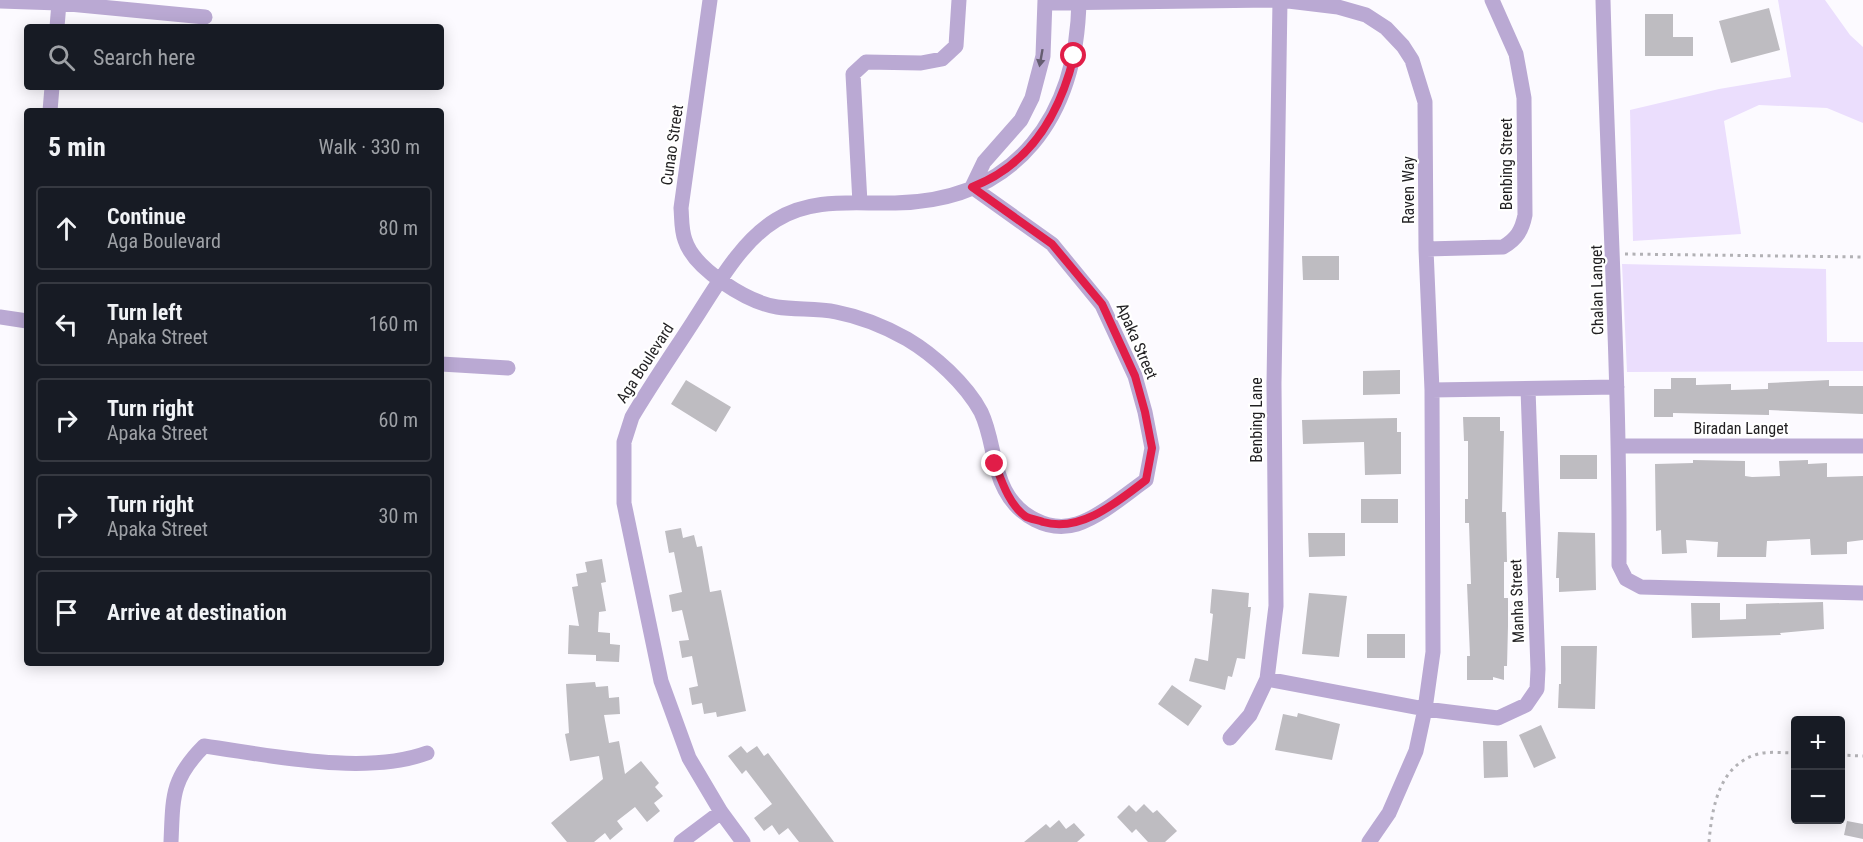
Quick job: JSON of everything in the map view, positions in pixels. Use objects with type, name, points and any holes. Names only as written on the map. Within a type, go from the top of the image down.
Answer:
[{"type":"street","name":"Cunao Street","points":[[710,0],[686,170],[682,225],[685,241],[692,253],[720,280]]},
{"type":"street","points":[[860,203],[853,74],[866,62],[921,63],[942,59],[956,46],[959,0]]},
{"type":"street","name":"Raven Way","points":[[1045,1],[1280,0],[1338,7],[1366,15],[1386,28],[1403,46],[1412,60],[1425,102],[1426,249],[1432,390],[1433,652],[1416,752],[1389,813],[1368,842]]},
{"type":"street","name":"Benbing Lane","points":[[1230,738],[1250,715],[1267,679],[1276,606],[1274,384],[1279,205],[1280,0]]},
{"type":"street","name":"Benbing Street","points":[[1426,249],[1503,247],[1513,242],[1522,229],[1525,215],[1524,98],[1516,54],[1492,0]]},
{"type":"street","name":"Chalan Langet","points":[[1603,0],[1615,254],[1620,446],[1619,565],[1626,579],[1641,587],[1863,593]]},
{"type":"street","points":[[0,1],[59,3],[205,17]]},
{"type":"street","points":[[972,187],[984,162],[1021,120],[1032,98],[1043,56],[1045,1]]},
{"type":"street","name":"Aga Boulevard","points":[[742,842],[689,758],[668,707],[632,545],[622,471],[624,442],[632,417],[720,280],[755,237],[775,220],[794,210],[816,204],[937,200],[996,178],[1015,163],[1053,116],[1066,87],[1074,56],[1079,2]]},
{"type":"street","points":[[57,24],[59,3]]},
{"type":"street","points":[[50,108],[52,90]]},
{"type":"street","name":"Apaka Street","points":[[720,280],[750,299],[774,307],[833,311],[855,316],[879,324],[910,341],[929,355],[970,394],[981,413],[1005,490],[1026,517],[1051,524],[1076,524],[1123,497],[1146,480],[1152,448],[1135,376],[1102,304],[1074,268],[1052,244],[972,187]]},
{"type":"street","points":[[0,317],[24,321]]},
{"type":"street","points":[[444,364],[508,368]]},
{"type":"street","points":[[1432,390],[1617,387]]},
{"type":"street","name":"Manha Street","points":[[1425,709],[1498,718],[1526,705],[1537,689],[1528,389]]},
{"type":"street","name":"Biradan Langet","points":[[1620,446],[1863,446]]},
{"type":"street","points":[[1267,679],[1425,709]]},
{"type":"street","points":[[171,842],[173,792],[186,765],[204,746],[326,763],[407,761],[427,753]]},
{"type":"street","points":[[681,842],[721,812]]},
{"type":"path","points":[[1615,254],[1863,257]]},
{"type":"path","points":[[1709,842],[1715,798],[1731,768],[1758,754],[1791,753]]},
{"type":"path","points":[[1845,755],[1863,756]]},
{"type":"shaded area","points":[[1778,0],[1825,0],[1850,35],[1863,47],[1863,123],[1827,108],[1759,105],[1724,121],[1741,234],[1633,241],[1630,110],[1719,89],[1791,77]]},
{"type":"shaded area","points":[[1622,264],[1826,269],[1827,342],[1863,342],[1863,371],[1627,372]]},
{"type":"building","points":[[1769,8],[1780,50],[1731,63],[1719,21]]},
{"type":"building","points":[[1645,14],[1673,14],[1673,37],[1693,37],[1693,56],[1645,56]]},
{"type":"building","points":[[1302,256],[1339,256],[1339,280],[1303,280]]},
{"type":"building","points":[[1400,370],[1400,394],[1363,395],[1363,371]]},
{"type":"building","points":[[1671,378],[1696,378],[1696,385],[1731,384],[1731,390],[1768,389],[1768,383],[1829,380],[1829,386],[1863,386],[1863,414],[1769,410],[1769,415],[1673,413],[1673,417],[1654,417],[1654,389],[1671,389]]},
{"type":"building","points":[[686,380],[731,407],[716,432],[671,404]]},
{"type":"building","points":[[1463,417],[1500,417],[1500,431],[1504,431],[1502,512],[1506,512],[1507,562],[1504,562],[1504,598],[1508,598],[1508,626],[1507,666],[1504,666],[1504,680],[1493,677],[1493,680],[1467,680],[1467,656],[1470,656],[1467,584],[1471,584],[1469,523],[1465,523],[1465,499],[1468,499],[1468,441],[1464,441]]},
{"type":"building","points":[[1397,418],[1397,432],[1401,432],[1401,474],[1365,475],[1364,442],[1303,444],[1302,420]]},
{"type":"building","points":[[1560,455],[1597,455],[1597,479],[1560,479]]},
{"type":"building","points":[[1693,460],[1745,461],[1745,476],[1752,477],[1780,476],[1779,461],[1808,460],[1808,464],[1827,463],[1827,477],[1863,476],[1863,540],[1847,542],[1847,554],[1811,555],[1810,539],[1767,541],[1766,557],[1717,557],[1718,542],[1686,540],[1687,553],[1662,554],[1661,530],[1656,531],[1655,464],[1693,463]]},
{"type":"building","points":[[1361,499],[1398,499],[1398,523],[1361,523]]},
{"type":"building","points":[[681,528],[683,538],[694,535],[697,547],[702,546],[710,592],[721,590],[746,711],[717,717],[716,712],[704,714],[702,703],[692,705],[689,688],[698,686],[692,656],[682,658],[679,641],[689,640],[682,610],[672,612],[669,595],[682,592],[674,552],[669,553],[665,531]]},
{"type":"building","points":[[1558,532],[1595,533],[1596,590],[1559,592],[1559,578],[1556,578]]},
{"type":"building","points":[[1308,533],[1345,533],[1345,556],[1309,557]]},
{"type":"building","points":[[602,559],[606,582],[601,583],[606,611],[599,612],[598,632],[610,633],[610,644],[620,645],[619,662],[596,661],[596,655],[568,654],[569,625],[579,626],[572,587],[578,586],[576,574],[587,572],[585,562]]},
{"type":"building","points":[[1212,589],[1249,593],[1248,607],[1251,607],[1245,659],[1237,658],[1232,677],[1228,676],[1225,690],[1189,681],[1195,658],[1208,661],[1213,614],[1210,613]]},
{"type":"building","points":[[1309,593],[1347,596],[1339,657],[1302,654]]},
{"type":"building","points":[[1823,602],[1824,629],[1780,633],[1781,635],[1692,638],[1691,603],[1720,603],[1720,620],[1746,619],[1746,604]]},
{"type":"building","points":[[1367,634],[1405,634],[1405,658],[1367,658]]},
{"type":"building","points":[[1561,646],[1597,646],[1595,709],[1558,708],[1559,684],[1561,684]]},
{"type":"building","points":[[595,682],[596,687],[608,686],[609,698],[619,697],[620,714],[604,715],[609,743],[619,741],[625,774],[641,761],[659,783],[655,787],[663,796],[654,803],[660,811],[647,822],[635,807],[617,821],[623,829],[610,840],[605,833],[594,842],[567,842],[551,823],[603,779],[599,756],[570,761],[565,734],[569,733],[566,684]]},
{"type":"building","points":[[1172,685],[1202,706],[1188,726],[1158,704]]},
{"type":"building","points":[[1298,713],[1340,724],[1332,760],[1275,750],[1283,714],[1297,717]]},
{"type":"building","points":[[1541,725],[1556,758],[1534,768],[1519,735]]},
{"type":"building","points":[[1483,741],[1507,741],[1508,777],[1484,778]]},
{"type":"building","points":[[741,746],[747,753],[757,746],[764,756],[768,753],[834,842],[799,842],[788,828],[779,835],[772,825],[764,831],[754,818],[772,804],[746,770],[742,774],[728,756]]},
{"type":"building","points":[[1144,804],[1153,813],[1157,810],[1177,831],[1165,842],[1148,842],[1136,829],[1132,833],[1117,817],[1129,805],[1136,812]]},
{"type":"building","points":[[1059,820],[1066,829],[1074,823],[1085,835],[1077,842],[1024,842],[1046,824],[1050,828]]},
{"type":"building","points":[[1847,821],[1863,824],[1863,839],[1844,835]]},
{"type":"route","points":[[995,464],[1005,490],[1026,517],[1051,524],[1076,524],[1123,497],[1146,480],[1152,448],[1145,412],[1135,376],[1102,304],[1052,244],[972,187],[996,178],[1015,163],[1036,138],[1053,116],[1066,87],[1074,56]]}]
